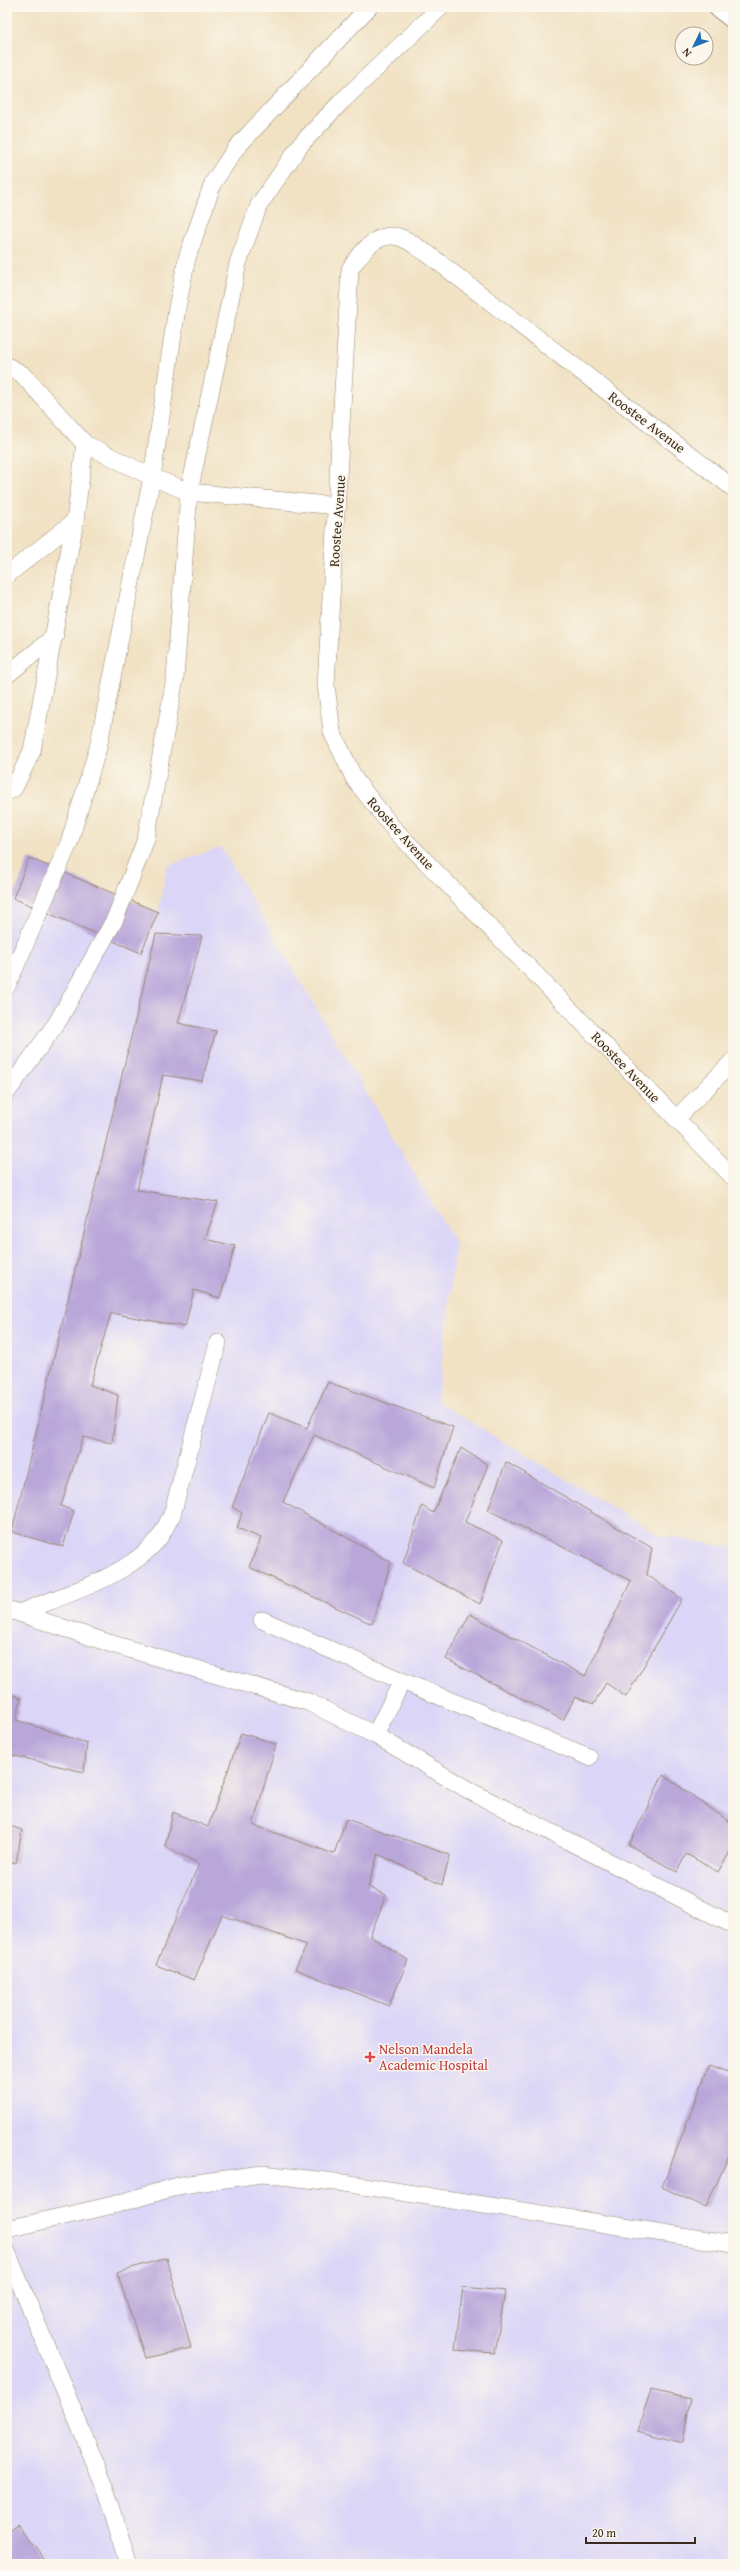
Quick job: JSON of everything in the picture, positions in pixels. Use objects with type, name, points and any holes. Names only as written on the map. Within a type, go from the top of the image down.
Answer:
[{"type":"highway","points":[[720,7],[733,17]]},
{"type":"lane","points":[[7,986],[69,843],[98,748],[152,477],[181,286],[187,258],[213,183],[236,148],[369,7]]},
{"type":"lane","points":[[7,1092],[58,1021],[115,919],[146,839],[175,678],[188,492],[238,263],[258,205],[301,144],[441,7]]},
{"type":"lane","name":"Roostee Avenue","points":[[733,488],[428,254],[398,237],[379,239],[365,248],[350,269],[338,506],[326,685],[332,732],[355,780],[393,828],[733,1177]]},
{"type":"lane","points":[[7,366],[22,374],[85,444],[152,477],[188,492],[338,506]]},
{"type":"lane","points":[[7,792],[14,788],[32,751],[55,636],[75,521],[85,444]]},
{"type":"lane","points":[[7,575],[75,521]]},
{"type":"lane","points":[[7,675],[55,636]]},
{"type":"lane","points":[[676,1119],[733,1061]]},
{"type":"lane","points":[[13,1611],[104,1578],[138,1558],[158,1539],[172,1515],[218,1343]]},
{"type":"lane","points":[[13,1611],[125,1647],[308,1702],[375,1735],[470,1791],[733,1925]]},
{"type":"lane","points":[[262,1620],[402,1681],[589,1757]]},
{"type":"lane","points":[[375,1735],[402,1681]]},
{"type":"lane","points":[[7,2229],[113,2205],[182,2185],[262,2174],[344,2183],[733,2244]]},
{"type":"lane","points":[[7,2252],[103,2482],[129,2564]]},
{"type":"shaded area","name":"Nelson Mandela Academic Hospital","points":[[221,847],[456,1244],[437,1402],[659,1535],[729,1547],[733,1551],[733,2564],[7,2564],[7,895],[141,953],[158,912],[167,866]]},
{"type":"building","points":[[29,858],[158,912],[141,953],[13,898]]},
{"type":"building","points":[[156,934],[202,936],[178,1023],[216,1031],[202,1081],[163,1075],[137,1190],[218,1202],[205,1239],[235,1246],[220,1298],[194,1290],[185,1327],[111,1313],[90,1385],[118,1395],[112,1443],[83,1437],[61,1506],[74,1511],[63,1547],[12,1532]]},
{"type":"building","points":[[328,1382],[453,1427],[434,1488],[314,1435],[283,1502],[391,1562],[372,1624],[249,1567],[261,1538],[237,1528],[242,1513],[232,1507],[269,1413],[307,1428]]},
{"type":"building","points":[[461,1448],[488,1465],[465,1522],[503,1540],[480,1604],[403,1563],[422,1506],[433,1513]]},
{"type":"building","points":[[506,1462],[652,1548],[647,1575],[682,1599],[626,1697],[606,1683],[594,1704],[575,1697],[563,1720],[446,1659],[470,1614],[585,1676],[631,1581],[488,1510]]},
{"type":"building","points":[[7,1693],[21,1698],[16,1720],[87,1743],[84,1772],[7,1754]]},
{"type":"building","points":[[241,1733],[276,1744],[253,1825],[334,1854],[346,1819],[450,1855],[442,1885],[378,1854],[368,1887],[386,1895],[370,1936],[408,1960],[389,2006],[295,1969],[307,1945],[222,1915],[194,1980],[156,1965],[199,1864],[165,1846],[173,1812],[208,1827]]},
{"type":"building","points":[[663,1775],[733,1824],[733,1847],[718,1872],[686,1854],[677,1872],[629,1845]]},
{"type":"building","points":[[7,1825],[22,1830],[16,1863],[7,1861]]},
{"type":"building","points":[[709,2066],[733,2075],[733,2146],[706,2208],[662,2187]]},
{"type":"building","points":[[167,2258],[191,2348],[145,2358],[117,2272]]},
{"type":"building","points":[[463,2287],[505,2291],[495,2353],[455,2350]]},
{"type":"building","points":[[651,2390],[690,2399],[683,2443],[637,2431]]},
{"type":"building","points":[[17,2525],[48,2564],[7,2564],[7,2532]]},
{"type":"place","name":"Nelson Mandela Academic Hospital","points":[[370,2057]]}]
